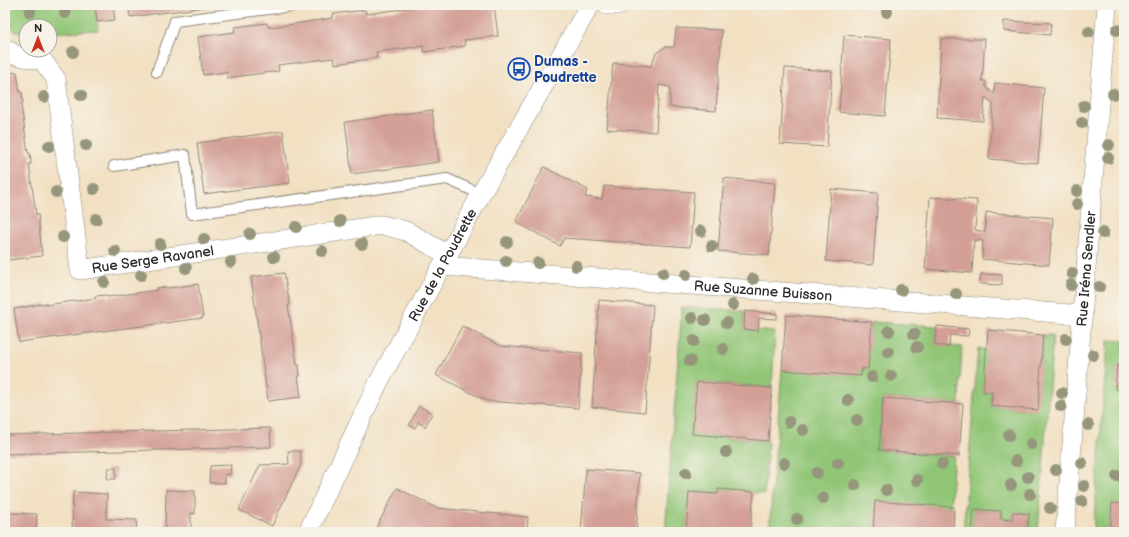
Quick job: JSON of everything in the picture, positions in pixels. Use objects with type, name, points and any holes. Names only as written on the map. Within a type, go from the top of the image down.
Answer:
[{"type":"street","name":"Rue de la Poudrette","points":[[308,532],[378,383],[481,194],[590,5]]},
{"type":"street","points":[[608,5],[620,5]]},
{"type":"street","name":"Rue Iréna Sendler","points":[[1065,532],[1107,5]]},
{"type":"street","name":"Rue Serge Ravanel","points":[[5,48],[15,55],[43,61],[56,79],[80,270],[382,225],[406,231],[445,261]]},
{"type":"street","name":"Rue Suzanne Buisson","points":[[445,261],[1083,315]]},
{"type":"lane","points":[[157,72],[175,21],[300,5]]},
{"type":"lane","points":[[114,166],[184,155],[192,214],[447,179],[481,194]]},
{"type":"green space","points":[[6,5],[95,5],[98,30],[58,32],[58,18],[18,18],[18,33],[13,29]]},
{"type":"green space","points":[[682,307],[745,311],[744,329],[775,332],[772,388],[697,382],[692,434],[768,441],[764,494],[719,489],[718,494],[690,492],[686,532],[665,532]]},
{"type":"green space","points":[[872,322],[937,326],[935,345],[962,347],[959,404],[883,398],[879,450],[954,456],[950,507],[873,532],[769,532],[782,370],[867,369]]},
{"type":"green space","points":[[1043,335],[1053,335],[1038,532],[1028,532],[1029,514],[1013,512],[1012,520],[1001,519],[1001,511],[974,509],[972,532],[963,532],[978,348],[987,350],[984,392],[992,392],[991,406],[1037,410]]},
{"type":"green space","points":[[1108,340],[1124,341],[1123,366],[1117,366],[1115,389],[1124,390],[1124,504],[1110,528],[1104,528],[1104,532],[1093,532]]},
{"type":"building","points":[[95,5],[113,5],[115,20],[97,22]]},
{"type":"building","points":[[128,5],[212,5],[213,6],[130,17]]},
{"type":"building","points":[[431,5],[494,5],[498,36],[464,40],[465,46],[424,52],[423,46],[376,52],[377,58],[335,64],[334,58],[278,65],[279,71],[227,78],[227,72],[203,75],[198,37],[235,32],[234,27],[267,23],[268,27],[287,25],[333,18],[333,14],[365,10],[366,14]]},
{"type":"building","points":[[1004,21],[1051,23],[1050,35],[1004,31]]},
{"type":"building","points":[[676,28],[722,30],[716,111],[670,107],[670,87],[659,85],[656,132],[607,129],[613,63],[651,66],[656,53],[665,47],[674,47]]},
{"type":"building","points":[[844,35],[891,39],[885,116],[839,112]]},
{"type":"building","points":[[941,39],[985,39],[982,81],[986,81],[986,87],[994,94],[995,83],[1044,88],[1038,163],[989,159],[993,103],[985,97],[983,121],[937,118]]},
{"type":"building","points":[[785,68],[832,71],[827,147],[780,144]]},
{"type":"building","points":[[17,72],[20,93],[22,92],[23,104],[21,104],[28,153],[30,153],[31,164],[29,164],[36,214],[38,214],[42,256],[8,260],[5,236],[5,74]]},
{"type":"building","points":[[432,110],[439,162],[352,174],[345,122]]},
{"type":"building","points":[[283,131],[290,183],[204,194],[197,143]]},
{"type":"building","points":[[544,167],[588,190],[585,197],[602,199],[604,186],[694,192],[690,247],[564,238],[560,246],[516,222]]},
{"type":"building","points":[[724,178],[775,183],[769,255],[718,251]]},
{"type":"building","points":[[831,189],[878,193],[873,265],[826,261]]},
{"type":"building","points":[[930,197],[977,200],[975,230],[985,232],[986,212],[1053,218],[1049,265],[982,259],[983,241],[974,240],[972,273],[925,269]]},
{"type":"building","points":[[284,273],[290,305],[288,305],[297,365],[299,365],[300,376],[298,376],[301,397],[268,401],[251,277]]},
{"type":"building","points":[[981,274],[1002,275],[1002,285],[980,284]]},
{"type":"building","points":[[198,284],[203,318],[19,342],[14,309],[46,303],[46,305],[96,298],[95,296],[107,295],[107,297],[157,290],[156,288]]},
{"type":"building","points":[[599,300],[653,305],[645,412],[592,407]]},
{"type":"building","points":[[745,311],[777,314],[777,319],[759,318],[758,331],[744,329]]},
{"type":"building","points":[[786,315],[872,322],[868,369],[862,368],[861,376],[782,370]]},
{"type":"building","points":[[462,326],[501,346],[582,353],[578,408],[487,401],[436,375]]},
{"type":"building","points":[[937,326],[969,329],[968,336],[950,335],[949,347],[935,345]]},
{"type":"building","points":[[988,330],[1043,335],[1038,410],[991,406],[992,392],[983,392]]},
{"type":"building","points":[[1117,365],[1124,366],[1124,390],[1115,389]]},
{"type":"building","points":[[697,382],[772,388],[768,441],[692,434]]},
{"type":"building","points":[[883,398],[963,404],[959,456],[879,450]]},
{"type":"building","points":[[419,406],[432,413],[425,427],[418,422],[415,428],[409,425]]},
{"type":"building","points":[[270,428],[271,447],[5,454],[5,435]]},
{"type":"building","points":[[288,451],[300,451],[301,464],[272,526],[239,510],[260,465],[289,464]]},
{"type":"building","points":[[231,465],[230,475],[225,474],[225,483],[209,483],[210,466]]},
{"type":"building","points":[[108,468],[116,468],[116,479],[107,479]]},
{"type":"building","points":[[586,469],[640,473],[636,532],[581,532]]},
{"type":"building","points":[[397,488],[437,508],[528,517],[527,532],[374,532]]},
{"type":"building","points":[[719,489],[754,492],[750,532],[686,532],[689,492],[718,494]]},
{"type":"building","points":[[166,490],[195,491],[195,514],[191,513],[191,532],[165,532]]},
{"type":"building","points":[[73,492],[107,494],[106,519],[137,520],[136,532],[72,532]]},
{"type":"building","points":[[875,501],[954,507],[953,532],[873,532]]},
{"type":"building","points":[[1112,503],[1124,504],[1124,532],[1104,532],[1104,528],[1110,528]]},
{"type":"building","points":[[974,509],[1001,511],[1001,519],[1012,520],[1013,512],[1029,514],[1028,532],[972,532]]},
{"type":"building","points":[[10,513],[37,514],[36,532],[5,532],[5,516],[9,516]]},
{"type":"place","name":"Dumas - Poudrette","points":[[519,69]]}]
